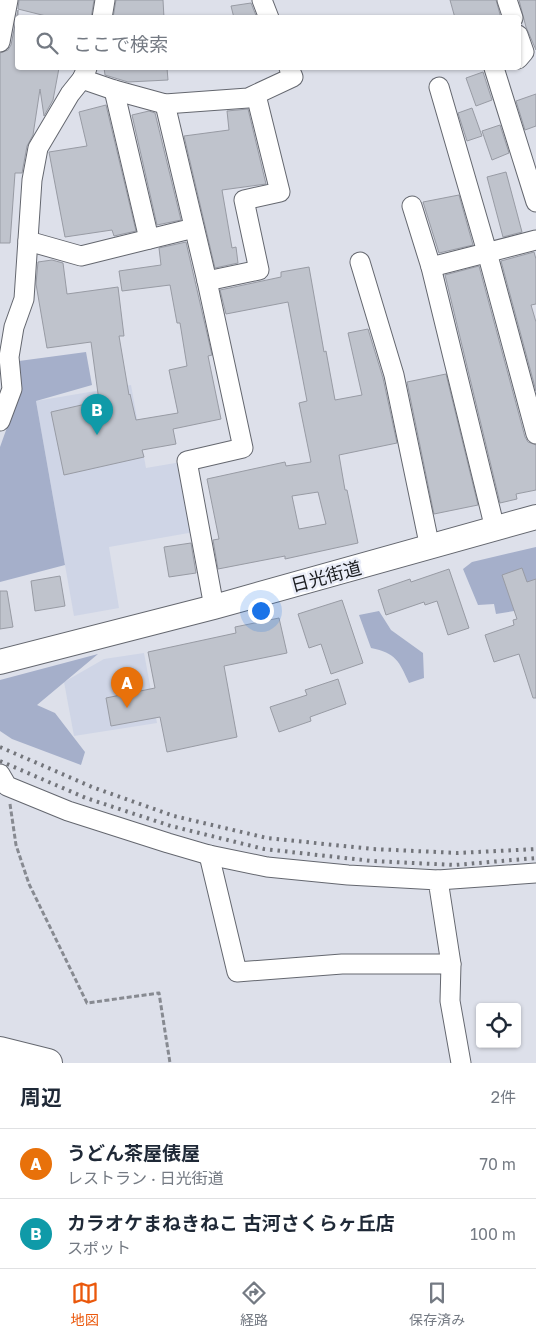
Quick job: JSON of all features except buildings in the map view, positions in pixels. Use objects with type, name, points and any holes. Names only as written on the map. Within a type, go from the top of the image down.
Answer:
[{"type":"highway","points":[[0,1051],[48,1063]]},
{"type":"main road","name":"日光街道","points":[[0,662],[536,518]]},
{"type":"street","points":[[0,42],[8,0]]},
{"type":"street","points":[[102,15],[105,0]]},
{"type":"street","points":[[262,0],[268,15]]},
{"type":"street","points":[[507,0],[512,15]]},
{"type":"street","points":[[0,421],[12,389],[7,325],[24,299],[32,180],[38,148],[70,94],[85,73],[114,90],[165,104],[248,98],[293,77],[290,70]]},
{"type":"street","points":[[495,70],[536,202]]},
{"type":"street","points":[[439,87],[487,252],[536,434]]},
{"type":"street","points":[[114,90],[149,239]]},
{"type":"street","points":[[207,281],[259,270],[244,200],[280,192],[256,95]]},
{"type":"street","points":[[165,104],[207,281],[243,448],[187,461],[214,606]]},
{"type":"street","points":[[412,206],[431,267],[496,529]]},
{"type":"street","points":[[28,240],[81,256],[194,228]]},
{"type":"street","points":[[431,267],[536,240]]},
{"type":"street","points":[[360,262],[394,375],[430,548]]},
{"type":"street","points":[[3,780],[68,811],[209,855],[267,867],[348,875],[438,880],[536,873]]},
{"type":"street","points":[[209,855],[236,972],[342,964],[450,964]]},
{"type":"street","points":[[438,880],[450,964],[450,1001],[461,1063]]},
{"type":"path","points":[[3,780],[16,845],[30,884],[87,1003],[159,993],[170,1063]]},
{"type":"shaded area","points":[[86,352],[92,385],[36,401],[65,565],[0,582],[0,447],[19,394],[19,361]]},
{"type":"shaded area","points":[[131,385],[146,468],[187,461],[200,531],[109,547],[119,608],[74,616],[36,401]]},
{"type":"shaded area","points":[[536,547],[536,612],[526,609],[496,614],[494,604],[478,605],[463,569],[472,562]]},
{"type":"shaded area","points":[[379,611],[391,630],[423,653],[424,678],[409,683],[396,659],[386,652],[371,648],[359,615]]},
{"type":"shaded area","points":[[144,653],[157,723],[74,736],[64,682],[104,659]]},
{"type":"shaded area","points":[[98,654],[37,705],[55,713],[85,752],[81,765],[12,739],[0,731],[0,680]]},
{"type":"railway","points":[[0,747],[92,787],[174,816],[267,838],[373,849],[458,853],[536,849]]},
{"type":"railway","points":[[0,761],[86,798],[171,826],[264,849],[372,861],[455,865],[536,858]]},
{"type":"place","name":"カラオケまねきねこ 古河さくらヶ丘店","points":[[97,435]]},
{"type":"place","name":"うどん茶屋俵屋","points":[[127,708]]}]
